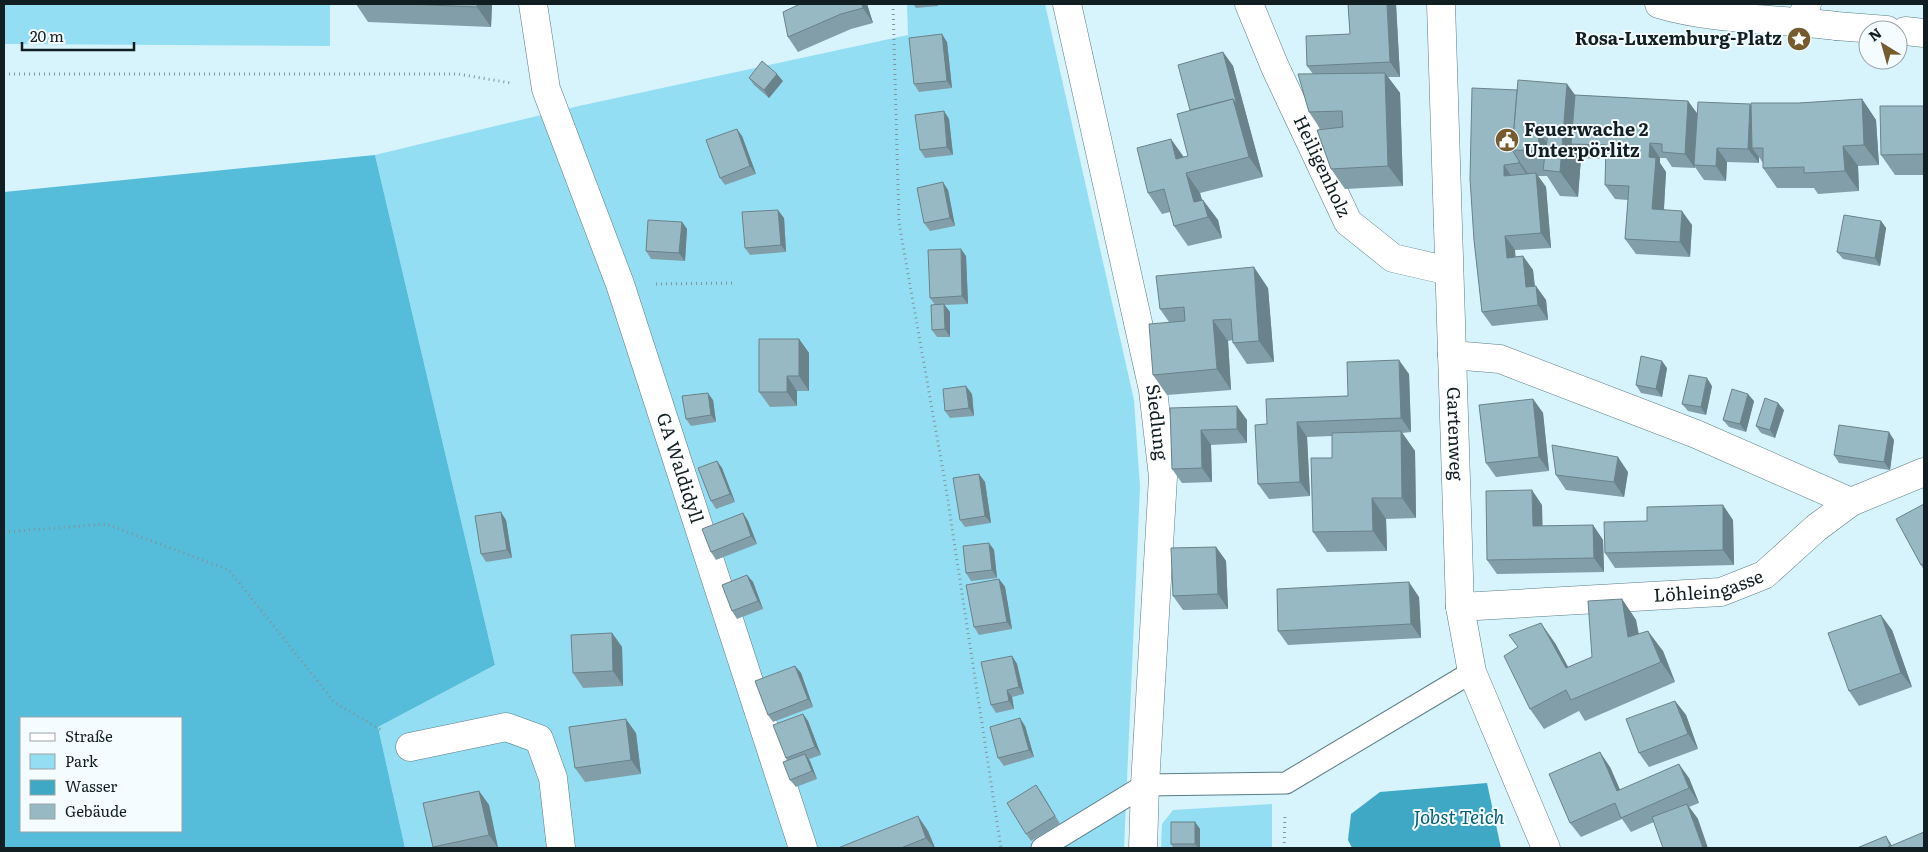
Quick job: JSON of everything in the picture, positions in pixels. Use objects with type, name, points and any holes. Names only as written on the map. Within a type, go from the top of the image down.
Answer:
[{"type":"street","name":"GA Waldidyll","points":[[533,4],[546,89],[620,284],[803,848]]},
{"type":"street","name":"Siedlung","points":[[1066,4],[1152,390],[1163,477],[1144,785],[1143,848]]},
{"type":"street","name":"Heiligenholz","points":[[1249,4],[1275,67],[1348,222],[1393,258],[1449,271]]},
{"type":"street","name":"Gartenweg","points":[[1441,4],[1460,607],[1472,672],[1546,848]]},
{"type":"street","points":[[1659,4],[1723,17],[1804,13],[1836,26],[1858,28]]},
{"type":"street","points":[[1452,354],[1500,359],[1696,434],[1851,502]]},
{"type":"street","name":"Löhleingasse","points":[[1460,607],[1721,592],[1764,575],[1816,528],[1851,502],[1924,472]]},
{"type":"street","points":[[410,747],[506,727],[539,740],[553,778],[561,848]]},
{"type":"lane","points":[[1042,848],[1144,785],[1286,783],[1472,672]]},
{"type":"path","points":[[894,4],[899,223],[945,482],[1001,848]]},
{"type":"path","points":[[4,74],[458,74],[546,89]]},
{"type":"path","points":[[620,284],[736,283]]},
{"type":"path","points":[[4,532],[106,524],[229,570],[335,703],[410,747]]},
{"type":"green space","points":[[4,4],[330,4],[330,46],[4,44]]},
{"type":"green space","points":[[907,4],[1045,4],[1134,400],[1140,487],[1124,848],[405,848],[378,727],[495,665],[375,155],[579,106],[908,35]]},
{"type":"green space","points":[[1272,804],[1272,848],[1161,848],[1162,824],[1173,810]]},
{"type":"shaded area","points":[[375,155],[495,665],[378,727],[405,848],[4,848],[4,192]]},
{"type":"water","name":"Jobst Teich","points":[[1487,783],[1501,848],[1352,848],[1348,840],[1351,814],[1380,792]]},
{"type":"building","points":[[407,4],[477,4],[477,7]]},
{"type":"building","points":[[800,4],[862,4],[863,8],[841,14],[788,37],[783,12]]},
{"type":"building","points":[[1348,4],[1387,4],[1390,62],[1307,66],[1306,36],[1350,34]]},
{"type":"building","points":[[942,34],[947,81],[914,84],[909,38]]},
{"type":"building","points":[[1223,52],[1237,105],[1233,99],[1190,110],[1178,65]]},
{"type":"building","points":[[762,61],[777,74],[764,90],[749,78]]},
{"type":"building","points":[[1385,73],[1388,166],[1331,169],[1317,130],[1343,127],[1342,111],[1309,112],[1298,74]]},
{"type":"building","points":[[1518,80],[1567,84],[1560,172],[1543,170],[1548,133],[1539,132],[1538,151],[1512,150]]},
{"type":"building","points":[[1472,88],[1517,90],[1512,150],[1519,163],[1504,165],[1504,176],[1536,173],[1541,233],[1505,236],[1507,258],[1523,256],[1526,287],[1536,286],[1538,305],[1482,312],[1470,179]]},
{"type":"building","points":[[1575,95],[1688,101],[1685,154],[1662,152],[1662,144],[1650,143],[1649,157],[1656,158],[1652,209],[1682,211],[1680,242],[1625,239],[1629,186],[1605,185],[1606,145],[1571,144]]},
{"type":"building","points":[[1233,99],[1249,157],[1186,173],[1194,202],[1203,200],[1208,217],[1174,226],[1164,189],[1148,193],[1137,148],[1171,139],[1176,159],[1188,156],[1177,114]]},
{"type":"building","points":[[1862,99],[1864,145],[1843,146],[1845,171],[1804,173],[1804,167],[1763,168],[1763,148],[1752,148],[1751,103],[1799,103]]},
{"type":"building","points":[[1698,102],[1750,104],[1748,149],[1717,148],[1716,166],[1694,165]]},
{"type":"building","points":[[1880,106],[1924,106],[1924,154],[1881,155]]},
{"type":"building","points":[[944,111],[947,147],[920,150],[915,115]]},
{"type":"building","points":[[737,129],[750,166],[720,178],[706,140]]},
{"type":"building","points":[[943,182],[950,218],[924,223],[917,188]]},
{"type":"building","points":[[778,210],[781,245],[745,248],[742,212]]},
{"type":"building","points":[[1844,215],[1881,221],[1875,258],[1837,252]]},
{"type":"building","points":[[648,220],[682,222],[679,253],[646,251]]},
{"type":"building","points":[[961,249],[962,296],[930,298],[928,250]]},
{"type":"building","points":[[1254,267],[1259,341],[1233,343],[1231,319],[1213,320],[1217,369],[1153,375],[1149,324],[1185,321],[1184,307],[1160,309],[1156,276]]},
{"type":"building","points":[[944,304],[945,329],[932,330],[931,305]]},
{"type":"building","points":[[759,339],[799,339],[799,376],[787,376],[787,392],[759,392]]},
{"type":"building","points":[[1641,356],[1662,361],[1656,389],[1636,385]]},
{"type":"building","points":[[1399,360],[1401,418],[1297,422],[1300,482],[1258,484],[1255,425],[1267,424],[1266,399],[1348,396],[1347,362]]},
{"type":"building","points":[[1689,375],[1707,378],[1701,407],[1682,404]]},
{"type":"building","points":[[966,386],[969,408],[945,411],[943,389]]},
{"type":"building","points":[[1732,389],[1748,394],[1740,424],[1723,420]]},
{"type":"building","points":[[708,393],[711,415],[686,419],[682,396]]},
{"type":"building","points":[[1765,398],[1778,403],[1770,430],[1756,426]]},
{"type":"building","points":[[1533,399],[1539,457],[1486,463],[1479,405]]},
{"type":"building","points":[[1237,406],[1237,429],[1201,430],[1202,468],[1172,469],[1170,408]]},
{"type":"building","points":[[1839,425],[1889,432],[1884,462],[1834,455]]},
{"type":"building","points":[[1401,431],[1402,498],[1372,498],[1373,531],[1313,532],[1311,458],[1332,458],[1332,433]]},
{"type":"building","points":[[1552,445],[1618,457],[1614,482],[1556,475]]},
{"type":"building","points":[[717,461],[730,494],[711,501],[698,468]]},
{"type":"building","points":[[979,474],[985,516],[960,520],[953,478]]},
{"type":"building","points":[[1532,490],[1533,526],[1593,525],[1594,558],[1487,560],[1486,491]]},
{"type":"building","points":[[1924,504],[1924,563],[1921,565],[1896,519]]},
{"type":"building","points":[[1723,505],[1723,550],[1605,553],[1604,522],[1647,521],[1647,507]]},
{"type":"building","points":[[501,512],[507,550],[481,554],[475,516]]},
{"type":"building","points":[[743,513],[751,536],[711,552],[702,529]]},
{"type":"building","points":[[989,543],[992,570],[966,573],[963,546]]},
{"type":"building","points":[[1216,547],[1218,594],[1173,596],[1171,548]]},
{"type":"building","points":[[747,575],[758,601],[732,611],[722,585]]},
{"type":"building","points":[[999,579],[1007,622],[974,627],[966,585]]},
{"type":"building","points":[[1409,582],[1411,624],[1278,631],[1277,589]]},
{"type":"building","points":[[1622,599],[1628,637],[1648,631],[1661,662],[1571,700],[1566,690],[1530,709],[1504,656],[1518,647],[1509,635],[1541,623],[1566,668],[1592,657],[1588,601]]},
{"type":"building","points":[[1881,615],[1901,673],[1849,691],[1828,633]]},
{"type":"building","points":[[612,633],[613,671],[573,673],[571,635]]},
{"type":"building","points":[[1012,656],[1019,687],[1007,690],[1009,701],[991,705],[981,662]]},
{"type":"building","points":[[795,666],[808,699],[768,715],[755,681]]},
{"type":"building","points":[[1675,701],[1688,734],[1639,753],[1626,719]]},
{"type":"building","points":[[803,714],[815,747],[786,758],[773,725]]},
{"type":"building","points":[[1020,718],[1029,750],[998,758],[990,727]]},
{"type":"building","points":[[626,719],[631,760],[575,768],[569,727]]},
{"type":"building","points":[[1600,752],[1617,791],[1679,764],[1689,788],[1621,818],[1615,803],[1570,823],[1549,774]]},
{"type":"building","points":[[805,754],[812,771],[790,780],[783,762]]},
{"type":"building","points":[[1036,785],[1055,816],[1026,834],[1007,803]]},
{"type":"building","points":[[479,791],[489,835],[433,847],[423,803]]},
{"type":"building","points":[[1687,804],[1703,848],[1663,848],[1652,817]]},
{"type":"building","points":[[918,816],[926,838],[901,848],[838,848]]},
{"type":"building","points":[[1171,822],[1195,822],[1195,844],[1171,844]]},
{"type":"building","points":[[1924,832],[1924,848],[1886,848]]},
{"type":"building","points":[[1886,836],[1890,846],[1886,848],[1857,848]]},
{"type":"place","name":"Rosa-Luxemburg-Platz","points":[[1799,39]]},
{"type":"place","name":"Feuerwache 2 Unterpörlitz","points":[[1507,140]]}]
